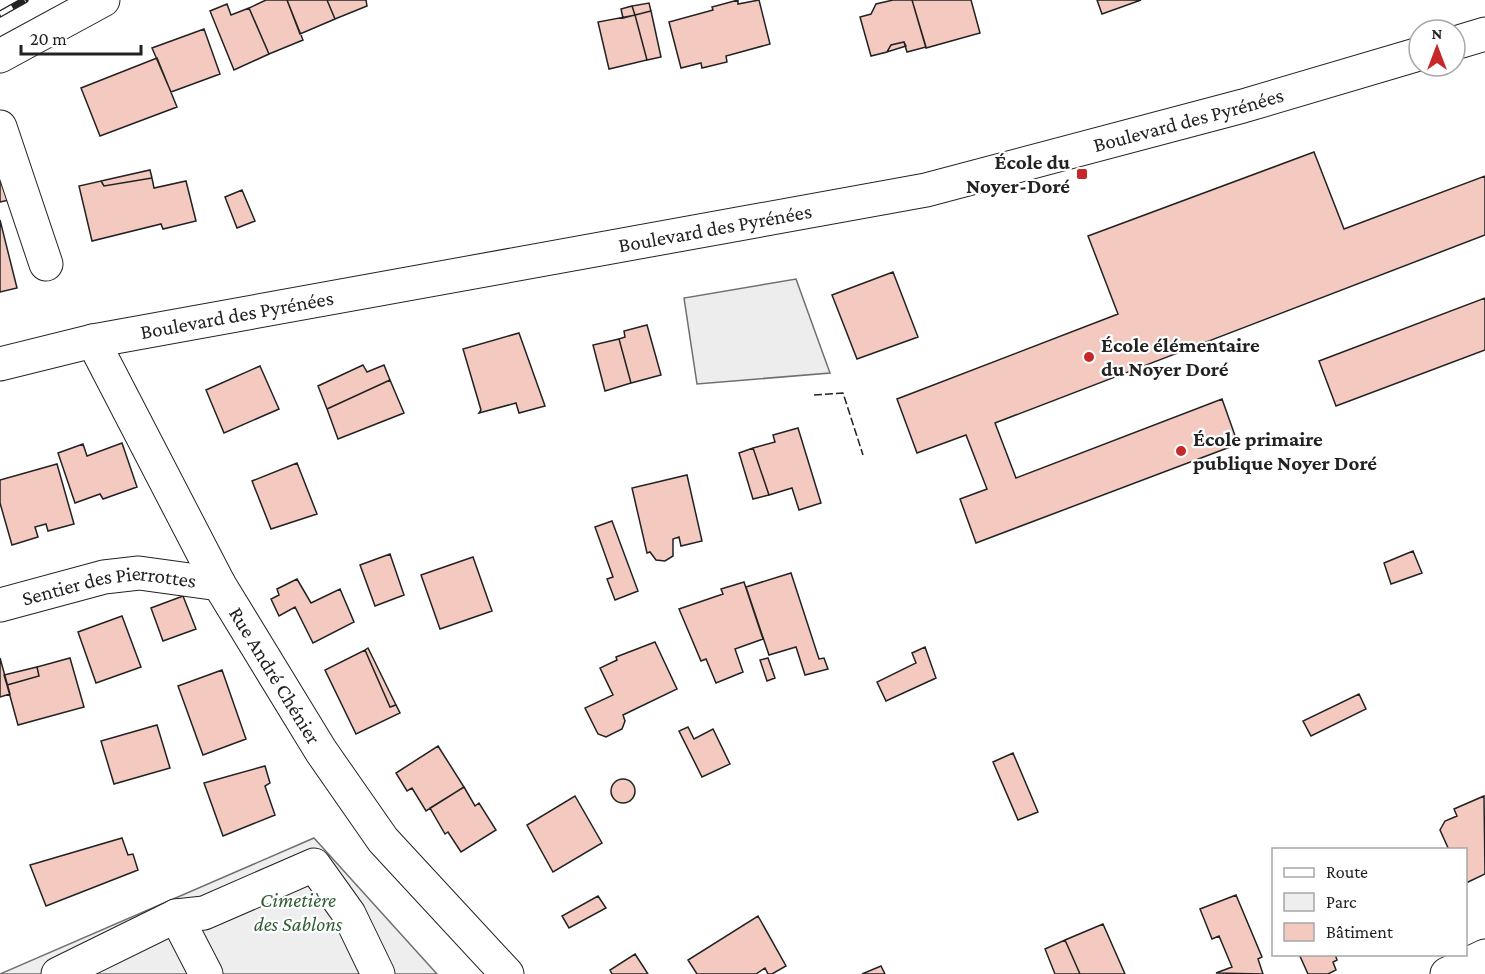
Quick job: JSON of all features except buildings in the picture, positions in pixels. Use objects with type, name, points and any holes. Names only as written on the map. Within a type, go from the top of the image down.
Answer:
[{"type":"street","points":[[0,56],[103,0]]},
{"type":"street","points":[[1467,40],[1485,34]]},
{"type":"street","name":"Boulevard des Pyrénées","points":[[0,364],[93,341],[926,190],[1243,106],[1407,58]]},
{"type":"street","points":[[0,127],[46,264]]},
{"type":"street","name":"Rue André Chénier","points":[[93,341],[219,584],[321,751],[383,840],[507,974]]},
{"type":"street","name":"Sentier des Pierrottes","points":[[0,605],[104,577],[139,573],[219,584]]},
{"type":"street","points":[[58,974],[176,916],[204,913],[314,865],[349,914],[378,974]]},
{"type":"street","points":[[176,916],[206,974]]},
{"type":"street","points":[[1447,974],[1485,956]]},
{"type":"green space","name":"Cimetière des Sablons","points":[[314,838],[437,974],[0,974]]},
{"type":"shaded area","points":[[796,279],[830,373],[697,384],[684,298]]},
{"type":"railway","points":[[0,14],[25,0]]},
{"type":"fence","points":[[814,395],[843,393],[863,455]]},
{"type":"place","name":"École du Noyer-Doré","points":[[1082,174]]},
{"type":"place","name":"École élémentaire du Noyer Doré","points":[[1089,357]]},
{"type":"place","name":"École primaire publique Noyer Doré","points":[[1181,451]]}]
